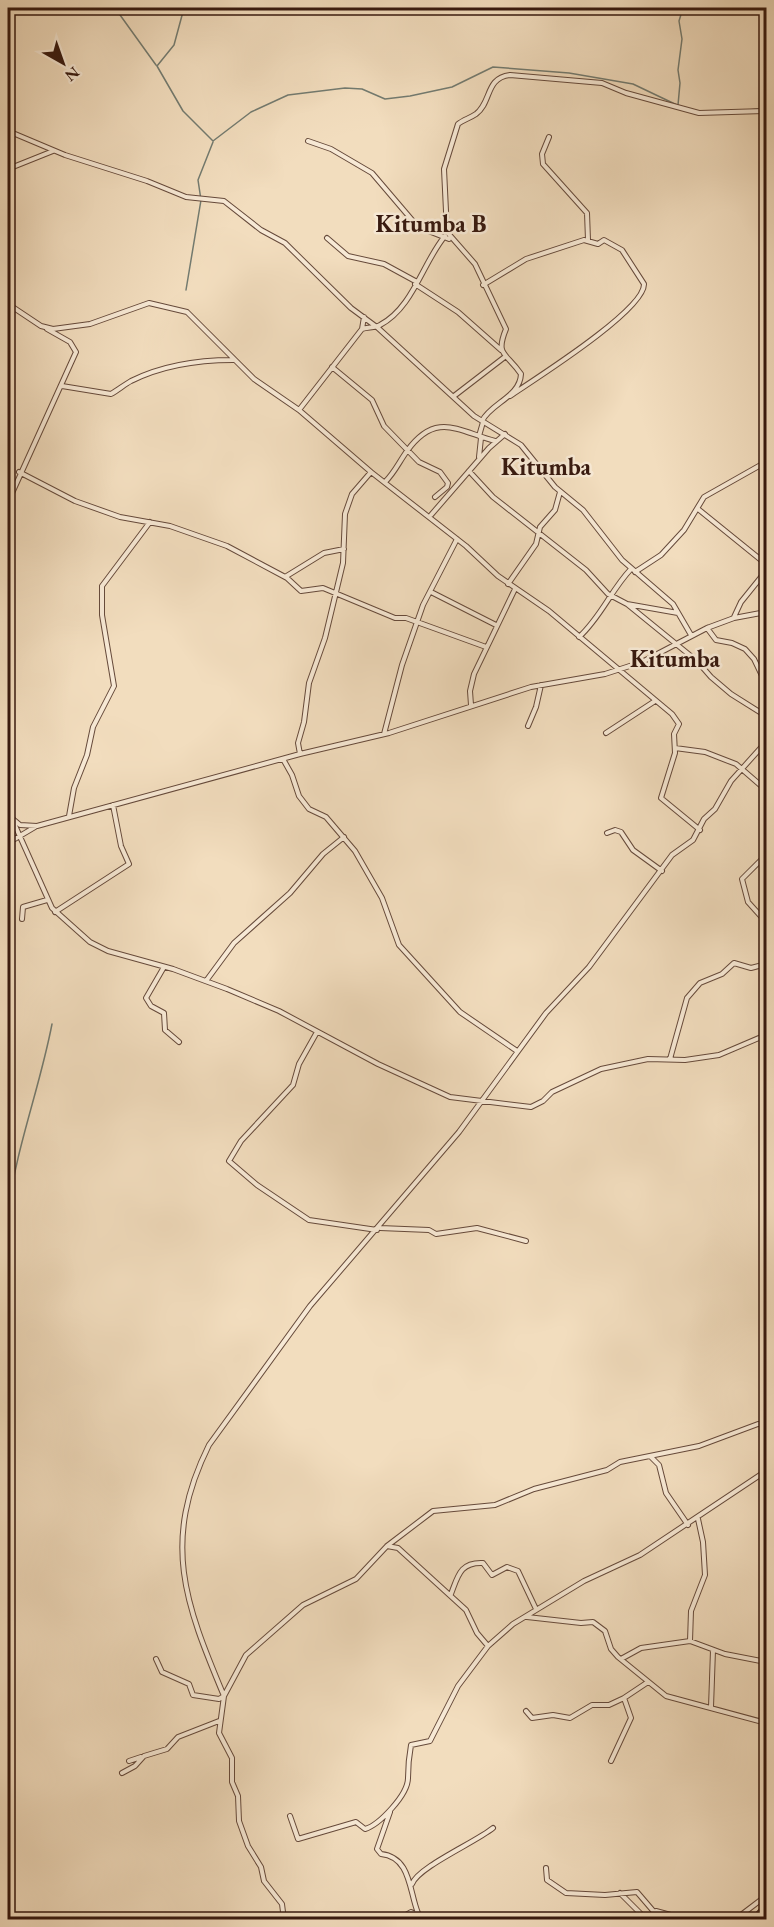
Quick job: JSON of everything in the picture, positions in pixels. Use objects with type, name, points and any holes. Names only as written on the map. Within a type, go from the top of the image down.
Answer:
[{"type":"highway","points":[[754,1920],[766,1907]]},
{"type":"street","points":[[502,351],[500,341],[506,328],[483,285],[475,264],[450,239],[447,232],[444,169],[455,129],[460,122],[479,110],[493,83],[499,78],[510,75],[602,83],[626,93],[699,113],[766,111]]},
{"type":"street","points":[[8,131],[53,151],[147,180],[186,197],[224,201],[261,230],[285,243],[351,309],[377,327],[482,421],[505,434],[524,449],[560,492],[579,506],[607,544],[633,571],[673,603],[691,635]]},
{"type":"street","points":[[549,137],[542,154],[543,164],[587,213],[589,241]]},
{"type":"street","points":[[308,141],[331,149],[372,173],[418,227],[450,239]]},
{"type":"street","points":[[8,169],[53,151]]},
{"type":"street","points":[[362,329],[377,327],[390,317],[416,283],[447,232]]},
{"type":"street","points":[[327,238],[348,256],[384,264],[416,283],[458,312],[502,351],[521,376],[507,398]]},
{"type":"street","points":[[477,462],[482,421],[489,410],[601,334],[643,293],[644,284],[622,250],[604,240],[598,244],[589,241],[520,261],[483,285]]},
{"type":"street","points":[[47,328],[90,324],[130,308],[153,303],[170,310],[187,312],[233,360],[263,386],[299,410],[371,472],[430,516],[515,590],[545,608],[581,636],[655,701],[668,709],[679,722],[674,734],[675,747],[662,799],[700,830]]},
{"type":"street","points":[[8,304],[70,342],[76,349],[62,386],[19,472],[8,502]]},
{"type":"street","points":[[299,410],[362,329],[364,317]]},
{"type":"street","points":[[454,396],[506,356]]},
{"type":"street","points":[[62,386],[111,394],[132,381],[173,366],[205,360],[233,360]]},
{"type":"street","points":[[332,367],[372,400],[384,426],[406,452],[422,464],[433,467],[446,481],[447,487],[435,497]]},
{"type":"street","points":[[385,482],[396,471],[406,452],[424,433],[434,427],[459,428],[495,441]]},
{"type":"street","points":[[430,516],[495,441],[505,434]]},
{"type":"street","points":[[581,636],[612,596],[620,581],[661,555],[684,530],[709,494],[766,462]]},
{"type":"street","points":[[469,471],[493,497],[586,570],[612,596],[627,604],[697,661],[731,694],[766,716]]},
{"type":"street","points":[[19,472],[75,501],[128,519],[150,522],[227,546],[284,577],[301,591],[318,588],[336,593],[346,600],[360,602],[393,617],[404,617],[417,624],[486,647]]},
{"type":"street","points":[[300,754],[298,743],[304,722],[309,683],[325,638],[336,593],[344,549],[343,523],[348,503],[356,488],[371,472]]},
{"type":"street","points":[[508,584],[538,540],[541,524],[555,510],[560,492]]},
{"type":"street","points":[[698,509],[766,564]]},
{"type":"street","points":[[69,816],[74,788],[87,755],[93,728],[114,686],[102,615],[102,586],[150,522]]},
{"type":"street","points":[[384,734],[423,605],[457,539]]},
{"type":"street","points":[[284,577],[324,553],[344,549]]},
{"type":"street","points":[[734,618],[741,602],[766,571]]},
{"type":"street","points":[[471,705],[471,685],[496,625],[515,590]]},
{"type":"street","points":[[431,592],[496,625]]},
{"type":"street","points":[[627,604],[678,613]]},
{"type":"street","points":[[8,843],[37,826],[69,816],[300,754],[384,734],[541,684],[599,675],[642,662],[707,628],[734,618],[766,612]]},
{"type":"street","points":[[707,628],[716,640],[732,642],[747,651],[766,684]]},
{"type":"street","points":[[528,726],[536,707],[541,684]]},
{"type":"street","points":[[606,733],[655,701]]},
{"type":"street","points":[[224,1696],[186,1596],[182,1549],[186,1506],[197,1469],[209,1445],[235,1414],[310,1306],[378,1229],[482,1102],[517,1051],[563,993],[590,968],[675,852],[688,845],[700,830],[704,819],[715,809],[731,781],[766,742]]},
{"type":"street","points":[[675,747],[705,753],[744,768],[754,782],[766,790]]},
{"type":"street","points":[[283,759],[292,775],[297,794],[309,809],[326,817],[355,851],[379,893],[399,945],[460,1012],[517,1051]]},
{"type":"street","points":[[55,912],[129,864],[121,846],[113,805]]},
{"type":"street","points":[[8,815],[13,821],[47,900],[55,912],[95,945],[206,981],[279,1011],[378,1064],[450,1097],[531,1107],[543,1101],[552,1092],[596,1071],[648,1059],[685,1060],[719,1055],[766,1035]]},
{"type":"street","points":[[13,821],[20,825],[37,826]]},
{"type":"street","points":[[607,833],[615,830],[621,832],[633,850],[662,871]]},
{"type":"street","points":[[206,981],[234,944],[290,893],[323,854],[344,837]]},
{"type":"street","points":[[765,919],[748,902],[742,879],[766,855]]},
{"type":"street","points":[[22,919],[23,907],[47,900]]},
{"type":"street","points":[[670,1059],[684,1002],[700,983],[722,974],[734,963],[751,968],[766,964]]},
{"type":"street","points":[[164,966],[146,998],[151,1006],[164,1014],[165,1030],[179,1042]]},
{"type":"street","points":[[317,1032],[299,1064],[292,1085],[241,1141],[229,1161],[257,1185],[309,1220],[378,1229],[429,1230],[436,1234],[477,1228],[498,1236],[526,1240]]},
{"type":"street","points":[[284,1920],[282,1904],[264,1881],[260,1863],[249,1848],[239,1821],[238,1796],[232,1782],[232,1758],[219,1733],[224,1696],[246,1656],[270,1632],[303,1605],[356,1579],[387,1546],[433,1511],[495,1505],[534,1489],[596,1473],[620,1462],[699,1446],[758,1424],[766,1424]]},
{"type":"street","points":[[651,1456],[659,1465],[666,1493],[688,1525]]},
{"type":"street","points":[[418,1913],[412,1885],[395,1857],[381,1854],[377,1849],[391,1809],[407,1780],[411,1745],[430,1741],[458,1686],[488,1646],[536,1609],[586,1580],[640,1556],[699,1519],[766,1471]]},
{"type":"street","points":[[690,1641],[691,1611],[705,1575],[699,1519]]},
{"type":"street","points":[[387,1546],[398,1548],[451,1594],[466,1610],[477,1633],[488,1646]]},
{"type":"street","points":[[451,1594],[461,1568],[466,1565],[483,1563],[493,1575],[507,1567],[518,1572],[536,1609]]},
{"type":"street","points":[[524,1617],[543,1617],[581,1623],[593,1622],[605,1631],[611,1648],[621,1659],[674,1700],[711,1707],[766,1723]]},
{"type":"street","points":[[621,1659],[641,1648],[690,1641],[713,1650],[766,1662]]},
{"type":"street","points":[[711,1707],[713,1650]]},
{"type":"street","points":[[156,1659],[162,1672],[189,1684],[193,1695],[219,1699],[224,1696]]},
{"type":"street","points":[[526,1711],[532,1718],[553,1715],[570,1718],[592,1705],[609,1705],[648,1682]]},
{"type":"street","points":[[611,1761],[631,1718],[624,1698]]},
{"type":"street","points":[[129,1761],[167,1749],[178,1737],[219,1721]]},
{"type":"street","points":[[122,1773],[144,1756]]},
{"type":"street","points":[[290,1816],[299,1839],[356,1822],[363,1829],[368,1829],[377,1824],[391,1809]]},
{"type":"street","points":[[412,1885],[423,1870],[442,1861],[493,1828]]},
{"type":"street","points":[[546,1868],[547,1880],[564,1893],[605,1895],[637,1892],[656,1910],[661,1920]]},
{"type":"street","points":[[620,1893],[646,1920]]},
{"type":"street","points":[[720,1920],[741,1915],[766,1896]]},
{"type":"street","points":[[656,1910],[689,1920]]},
{"type":"street","points":[[397,1920],[408,1913],[418,1913],[432,1920]]},
{"type":"waterway","points":[[115,8],[156,65]]},
{"type":"waterway","points":[[184,8],[174,45],[157,66],[183,111],[213,141],[251,112],[288,95],[345,88],[362,89],[385,99],[410,96],[452,87],[493,67],[569,73],[633,84],[677,105]]},
{"type":"waterway","points":[[678,105],[680,83],[678,70],[682,39],[679,21],[683,8]]},
{"type":"waterway","points":[[749,110],[766,108]]},
{"type":"waterway","points":[[186,290],[201,200],[198,180],[213,142]]},
{"type":"waterway","points":[[8,1212],[22,1141],[52,1024]]},
{"type":"district","name":"Kitumba B","points":[[431,223]]},
{"type":"district","name":"Kitumba","points":[[546,466]]},
{"type":"district","name":"Kitumba","points":[[675,658]]}]
